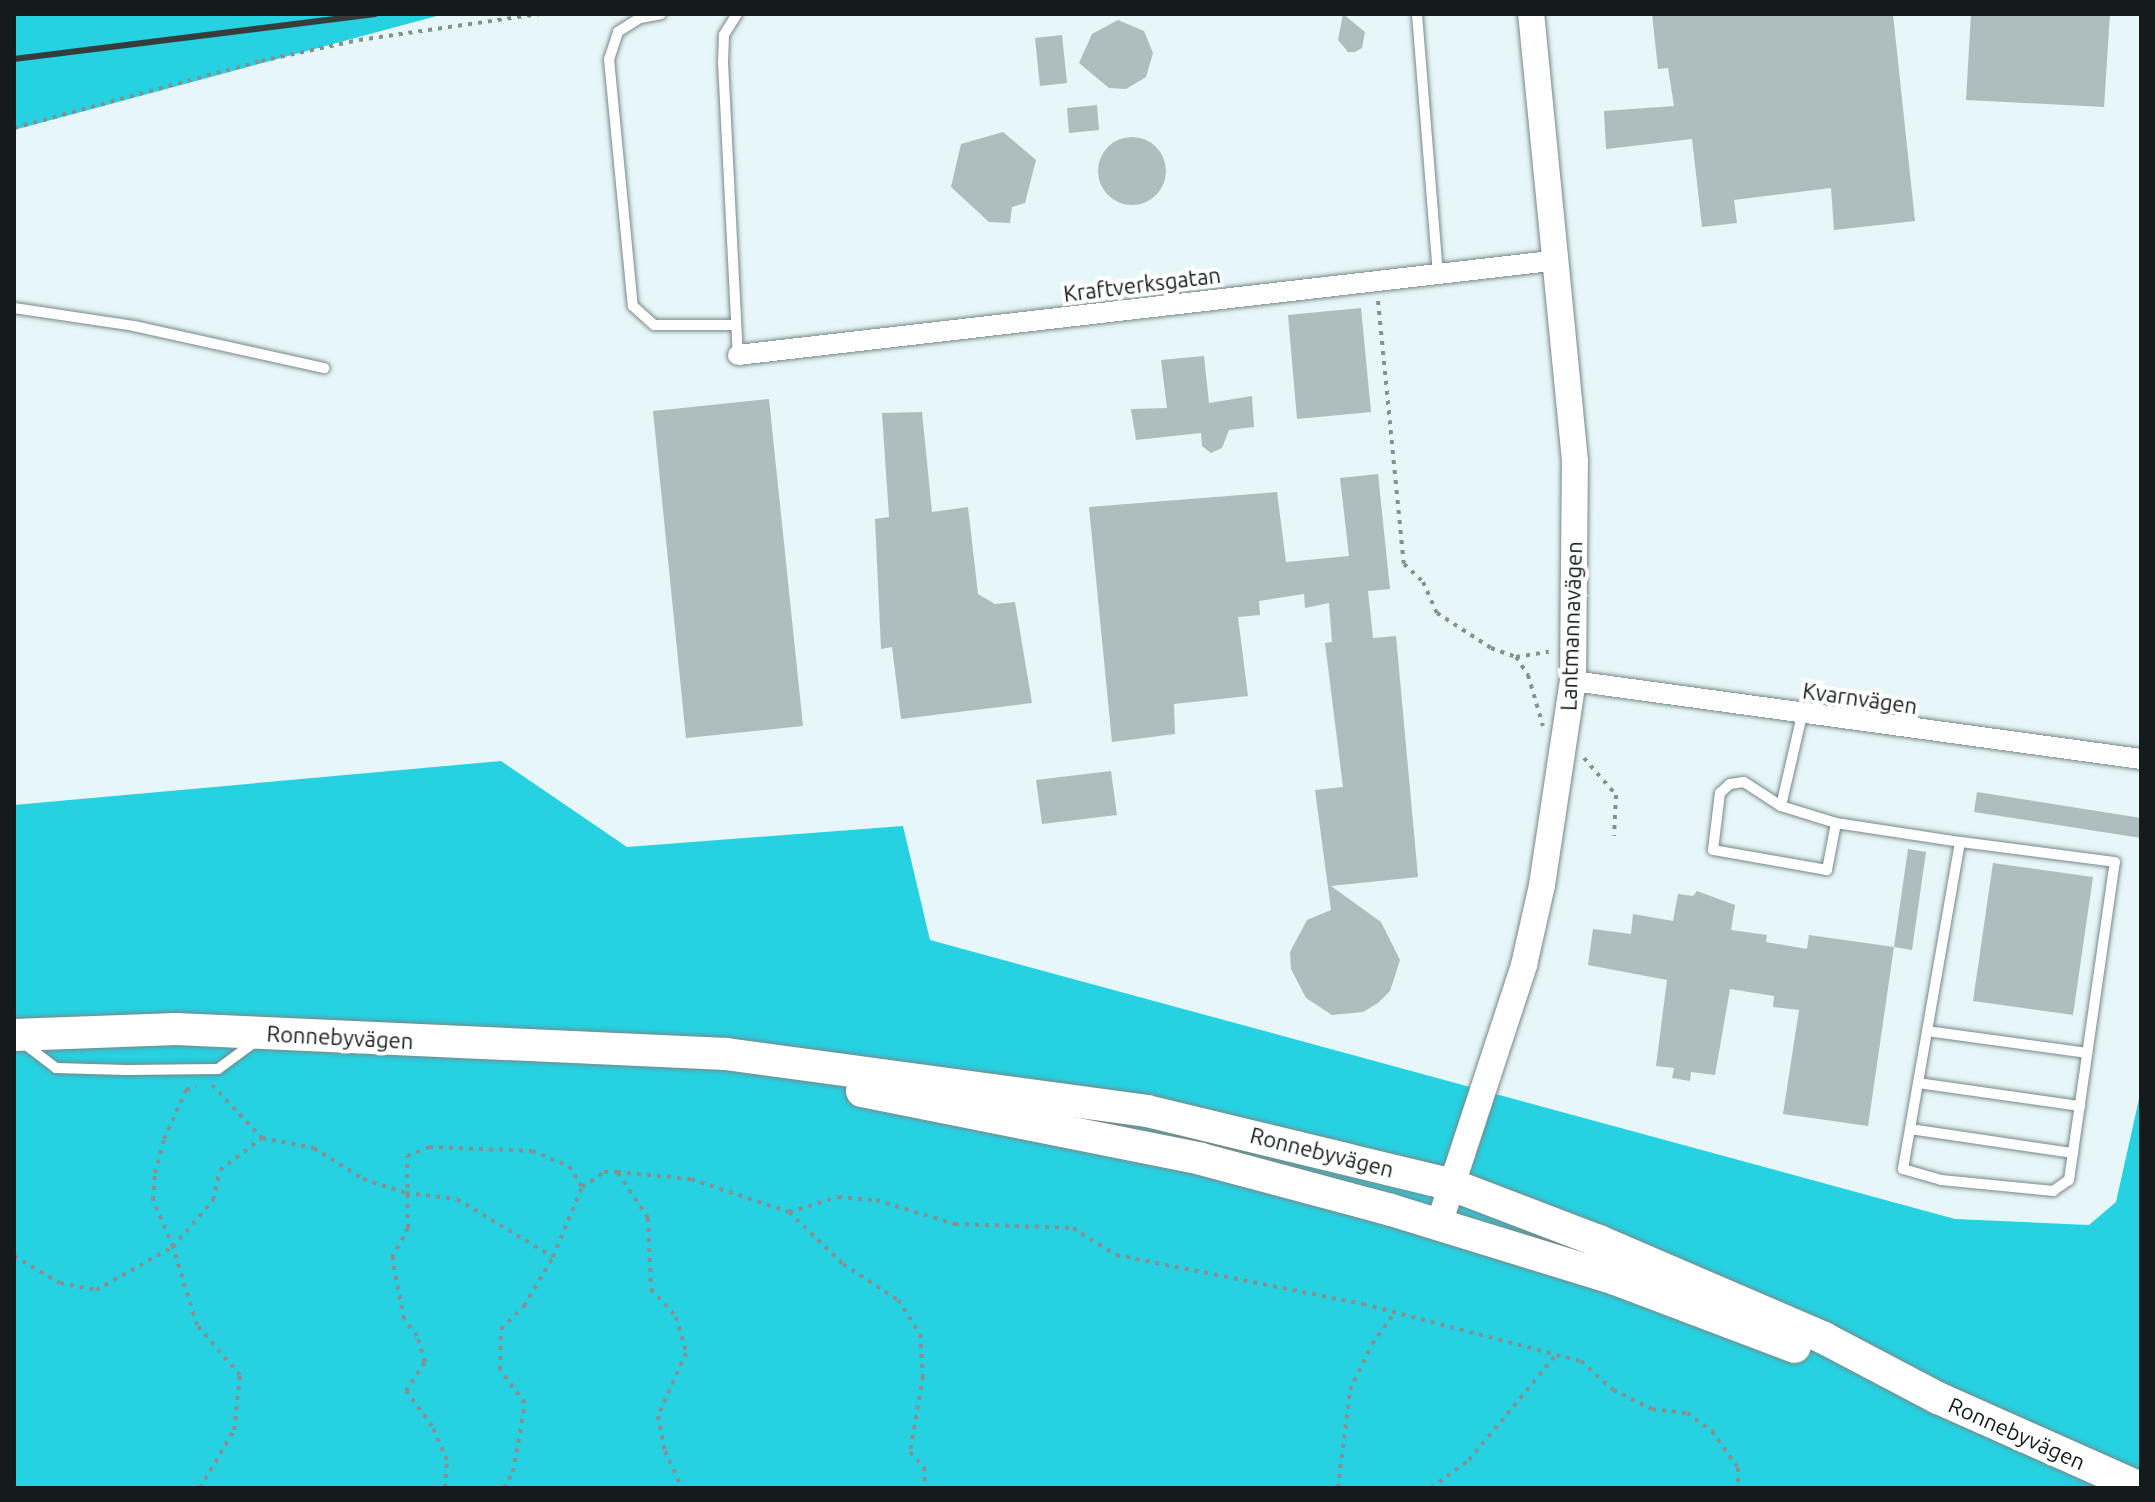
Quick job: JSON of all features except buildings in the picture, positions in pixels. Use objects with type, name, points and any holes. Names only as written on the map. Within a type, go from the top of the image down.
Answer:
[{"type":"main road","name":"Ronnebyvägen","points":[[14,1035],[176,1029],[666,1055],[726,1054],[812,1063],[1147,1111],[1452,1185],[1684,1276],[1824,1338],[1938,1398],[2140,1488]]},
{"type":"main road","name":"Ronnebyvägen","points":[[666,1055],[722,1070],[1023,1120],[1201,1159],[1439,1224],[1615,1279],[1938,1398]]},
{"type":"street","name":"Lantmannavägen","points":[[1439,1224],[1524,965],[1565,739],[1573,668],[1575,461],[1551,261],[1531,14]]},
{"type":"street","name":"Kraftverksgatan","points":[[738,355],[1551,261]]},
{"type":"street","name":"Kvarnvägen","points":[[1573,668],[1802,715],[2141,759]]},
{"type":"lane","points":[[661,14],[640,18],[618,32],[609,59],[633,306],[654,325],[736,325]]},
{"type":"lane","points":[[737,14],[724,35],[723,62],[738,355]]},
{"type":"lane","points":[[1417,14],[1438,274]]},
{"type":"lane","points":[[14,308],[134,326],[324,368]]},
{"type":"lane","points":[[1781,806],[1802,715]]},
{"type":"lane","points":[[1836,823],[1827,870],[1713,850],[1720,793],[1730,784],[1744,782],[1781,806],[1836,823],[2115,862],[2069,1180],[2053,1191],[1941,1180],[1903,1169],[1960,842]]},
{"type":"lane","points":[[1927,1031],[2087,1053]]},
{"type":"lane","points":[[1918,1083],[2080,1106]]},
{"type":"lane","points":[[1910,1129],[2073,1153]]},
{"type":"path","points":[[14,128],[359,40],[540,14]]},
{"type":"path","points":[[1376,281],[1404,564],[1423,582],[1437,613],[1491,648],[1516,657],[1545,651],[1573,668]]},
{"type":"path","points":[[1516,657],[1536,698],[1540,724],[1565,739],[1616,795],[1614,836]]},
{"type":"path","points":[[200,1488],[234,1430],[240,1375],[197,1325],[173,1247],[153,1200],[164,1139],[186,1090],[214,1085],[262,1138],[314,1148],[363,1179],[406,1193],[457,1199],[553,1257]]},
{"type":"path","points":[[14,1256],[60,1283],[96,1290],[173,1247],[213,1200],[220,1170],[262,1138]]},
{"type":"path","points":[[445,1488],[447,1460],[432,1426],[406,1391],[425,1362],[417,1336],[404,1319],[392,1258],[408,1228],[407,1156],[429,1147],[532,1151],[569,1166],[582,1187]]},
{"type":"path","points":[[504,1488],[513,1472],[525,1403],[500,1370],[501,1329],[524,1306],[553,1257],[582,1187],[604,1172],[617,1172],[691,1179],[789,1212],[843,1264],[898,1300],[920,1334],[923,1376],[910,1452],[924,1467],[925,1488]]},
{"type":"path","points":[[617,1172],[648,1218],[651,1289],[676,1317],[686,1353],[658,1416],[665,1451],[682,1488]]},
{"type":"path","points":[[789,1212],[838,1197],[876,1200],[955,1224],[1073,1228],[1116,1255],[1227,1273],[1395,1312],[1581,1361],[1613,1390],[1652,1409],[1687,1413],[1712,1431],[1738,1468],[1738,1488]]},
{"type":"path","points":[[1338,1488],[1350,1390],[1372,1344],[1395,1312]]},
{"type":"path","points":[[1431,1488],[1469,1460],[1556,1355]]},
{"type":"shaded area","points":[[14,14],[444,14],[14,130]]},
{"type":"shaded area","points":[[501,761],[627,847],[903,826],[930,940],[1955,1219],[2089,1225],[2116,1202],[2141,1090],[2141,1488],[14,1488],[14,805]]},
{"type":"railway","points":[[14,59],[375,14]]}]
